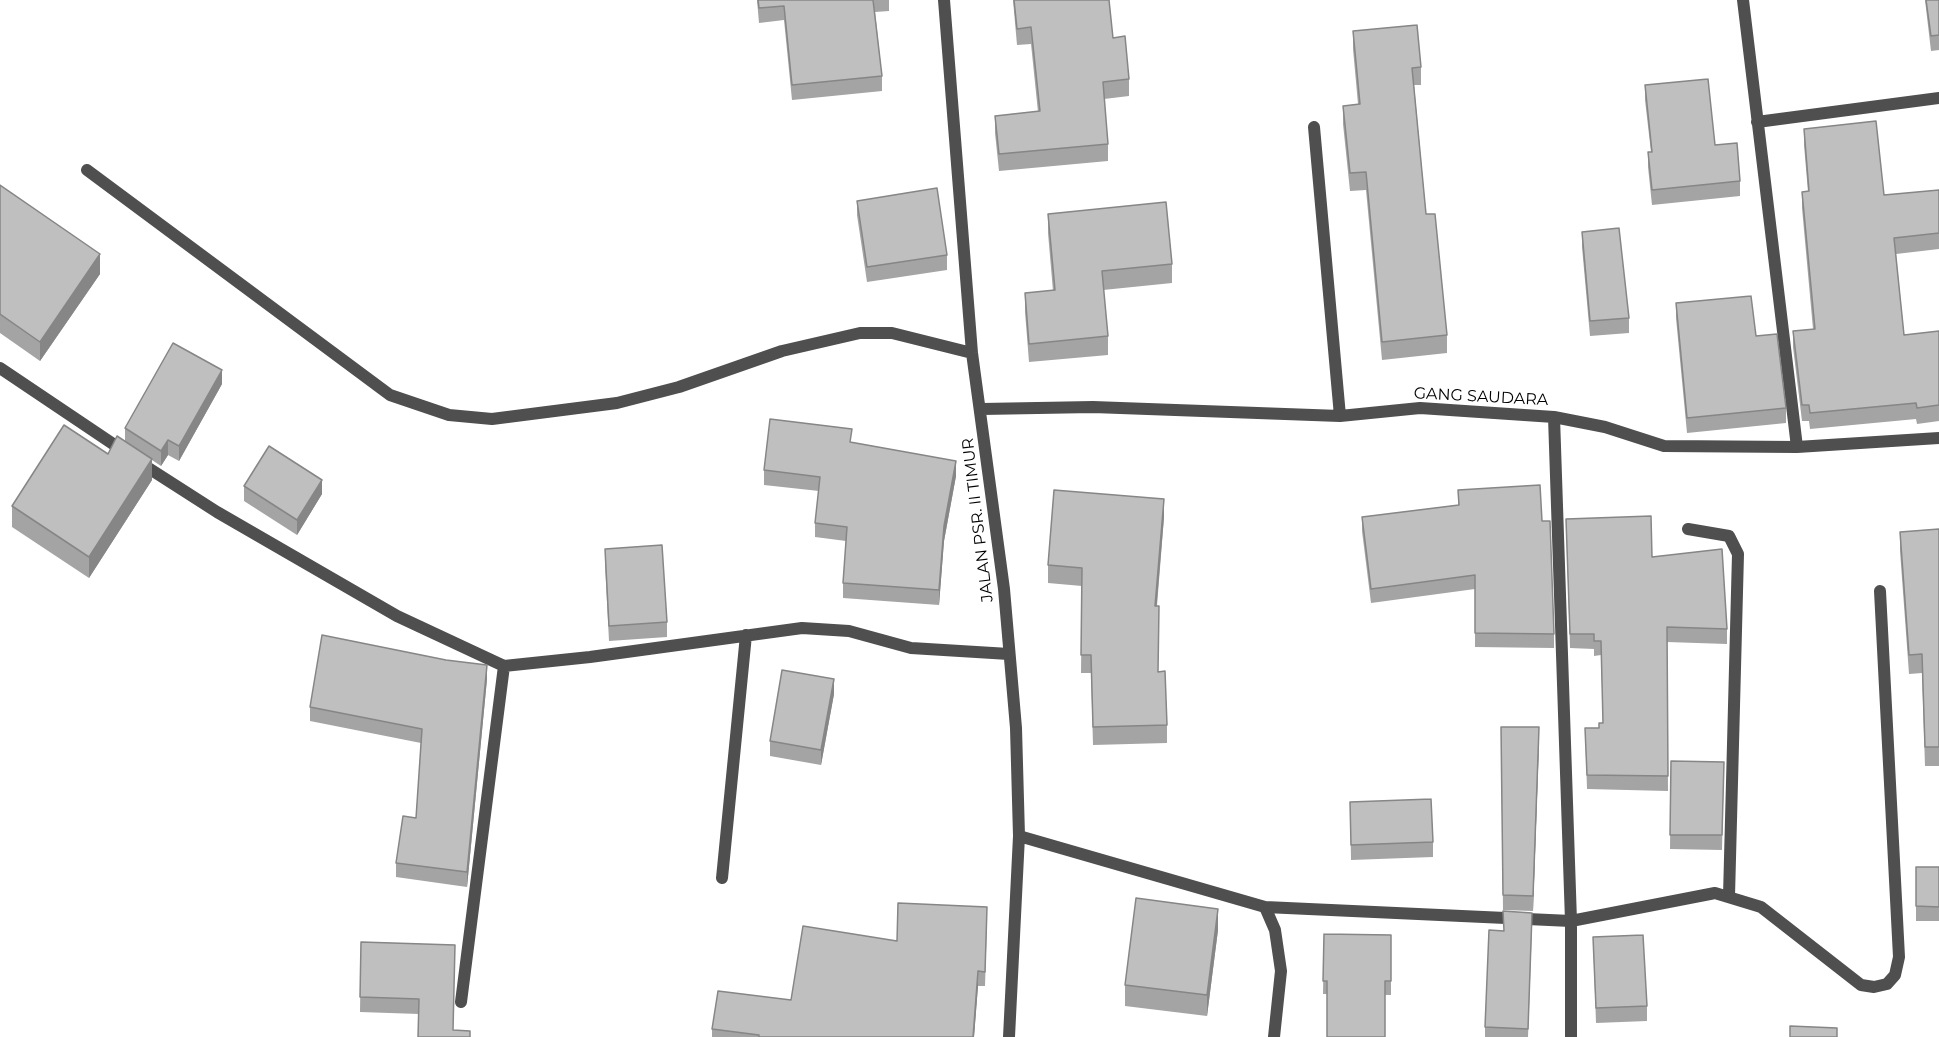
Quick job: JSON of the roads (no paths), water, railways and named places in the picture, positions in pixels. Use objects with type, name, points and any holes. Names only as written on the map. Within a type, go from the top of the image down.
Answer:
[{"type":"street","name":"JALAN PSR. II TIMUR","points":[[944,0],[972,353],[982,409],[1010,654],[1016,728],[1019,836],[1009,1037]]},
{"type":"street","points":[[1743,0],[1797,447]]},
{"type":"street","points":[[1758,122],[1939,98]]},
{"type":"street","points":[[1314,127],[1340,416]]},
{"type":"street","points":[[87,170],[390,395],[449,415],[492,419],[617,403],[679,387],[782,351],[860,333],[892,333],[972,353]]},
{"type":"street","points":[[0,368],[136,460],[273,545],[397,616],[504,666],[802,628],[849,631],[911,648],[1010,654]]},
{"type":"street","name":"GANG SAUDARA","points":[[982,409],[1093,407],[1340,416],[1420,408],[1554,417],[1605,427],[1664,446],[1797,447],[1939,438]]},
{"type":"street","points":[[1554,417],[1570,921],[1571,1037]]},
{"type":"street","points":[[1688,529],[1729,536],[1738,554],[1729,896]]},
{"type":"street","points":[[1019,836],[1264,907],[1570,921],[1715,893],[1761,907],[1861,985],[1874,987],[1887,984],[1895,975],[1899,957],[1880,591]]},
{"type":"street","points":[[722,878],[746,635]]},
{"type":"street","points":[[461,1002],[504,666]]},
{"type":"street","points":[[1264,907],[1275,930],[1281,971],[1274,1037]]}]
